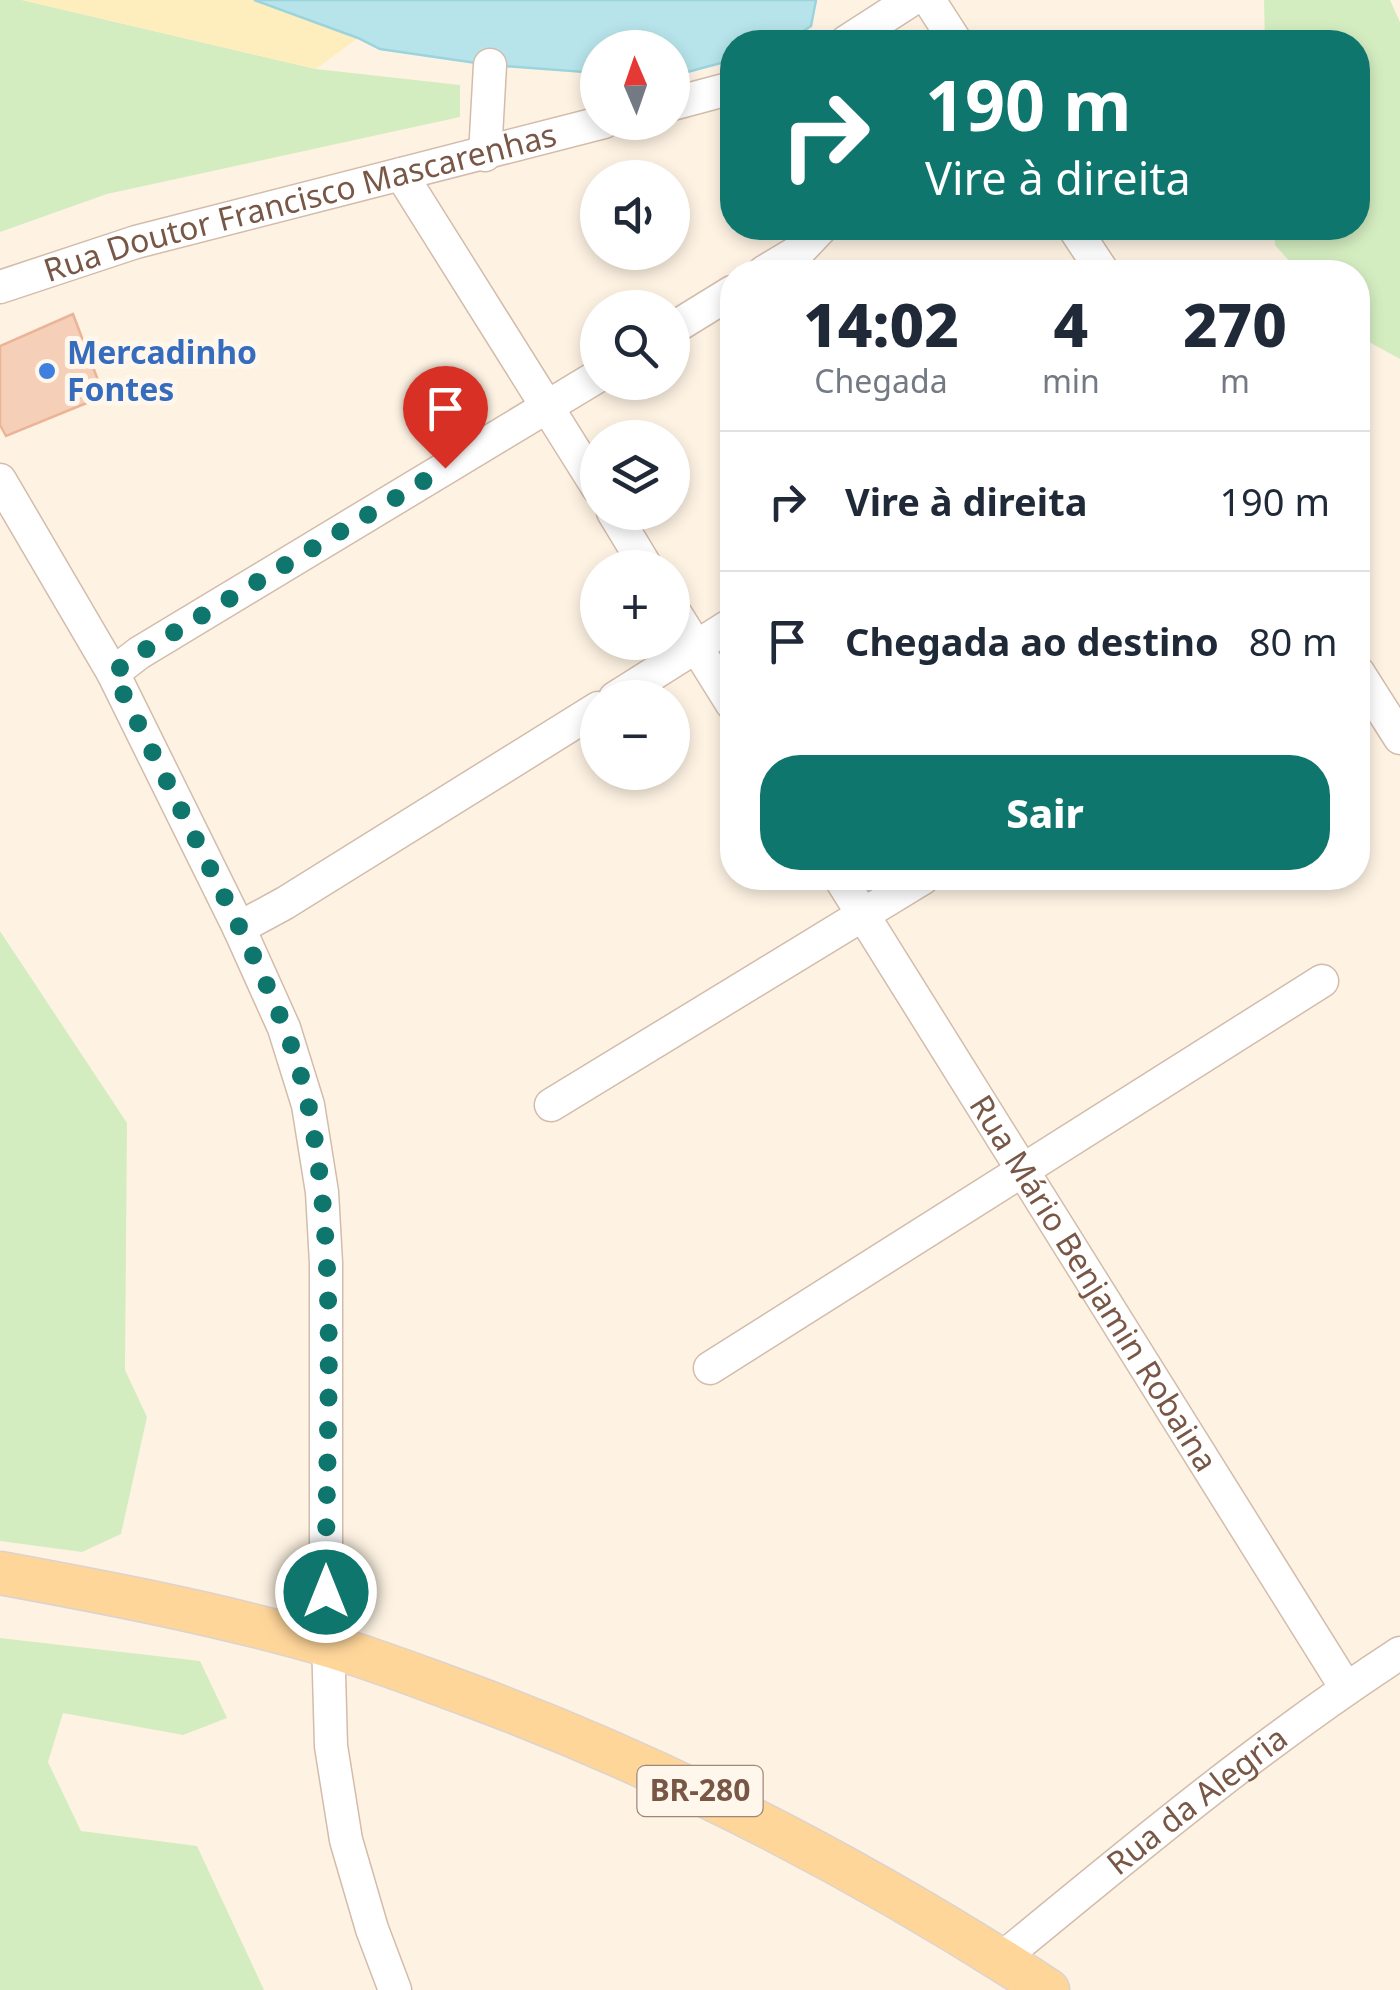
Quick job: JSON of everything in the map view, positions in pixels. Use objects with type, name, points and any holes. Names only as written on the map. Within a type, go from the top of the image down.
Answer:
[{"type":"main road","name":"BR-280","points":[[0,1574],[178,1608],[327,1645],[510,1710],[678,1780],[810,1847],[1048,1990]]},
{"type":"street","points":[[865,30],[911,0]]},
{"type":"street","points":[[929,0],[948,30]]},
{"type":"street","points":[[485,154],[490,65]]},
{"type":"street","points":[[690,99],[720,91]]},
{"type":"street","name":"Rua Doutor Francisco Mascarenhas","points":[[0,288],[136,242],[580,128]]},
{"type":"street","points":[[402,174],[580,459]]},
{"type":"street","points":[[784,260],[810,240]]},
{"type":"street","points":[[690,318],[720,299]]},
{"type":"street","points":[[113,673],[580,387]]},
{"type":"street","points":[[0,480],[113,673],[239,928],[284,1028],[308,1105],[322,1192],[326,1264],[331,1746],[346,1840],[395,1990]]},
{"type":"street","points":[[643,680],[720,631]]},
{"type":"street","points":[[690,636],[720,685]]},
{"type":"street","points":[[1370,691],[1400,738]]},
{"type":"street","points":[[239,928],[580,719]]},
{"type":"street","name":"Rua Mário Benjamin Robaina","points":[[848,890],[1346,1688]]},
{"type":"street","points":[[552,1105],[903,890]]},
{"type":"street","points":[[710,1368],[1322,982]]},
{"type":"street","name":"Rua da Alegria","points":[[1001,1959],[1198,1797],[1400,1653]]},
{"type":"green space","points":[[0,0],[22,0],[316,69],[460,85],[460,117],[107,194],[0,232]]},
{"type":"green space","points":[[1264,0],[1390,0],[1400,22],[1400,359],[1370,343],[1370,260],[1288,260],[1275,245],[1275,240],[1370,240],[1370,30],[1265,30]]},
{"type":"green space","points":[[0,931],[127,1123],[125,1370],[147,1417],[121,1534],[82,1552],[0,1541]]},
{"type":"green space","points":[[0,1638],[200,1661],[227,1718],[183,1735],[63,1713],[48,1762],[81,1831],[197,1846],[264,1990],[0,1990]]},
{"type":"sand","points":[[22,0],[254,0],[358,38],[316,69]]},
{"type":"water","points":[[254,0],[816,0],[811,26],[805,30],[720,30],[720,63],[690,71],[690,30],[580,30],[580,72],[490,65],[380,49]]},
{"type":"building","name":"Mercadinho Fontes","points":[[73,314],[104,396],[6,436],[0,425],[0,346]]},
{"type":"place","name":"Mercadinho Fontes","points":[[47,371]]},
{"type":"route","points":[[326,1592],[326,1264],[322,1192],[308,1105],[284,1028],[239,928],[113,673],[445,468]]}]
